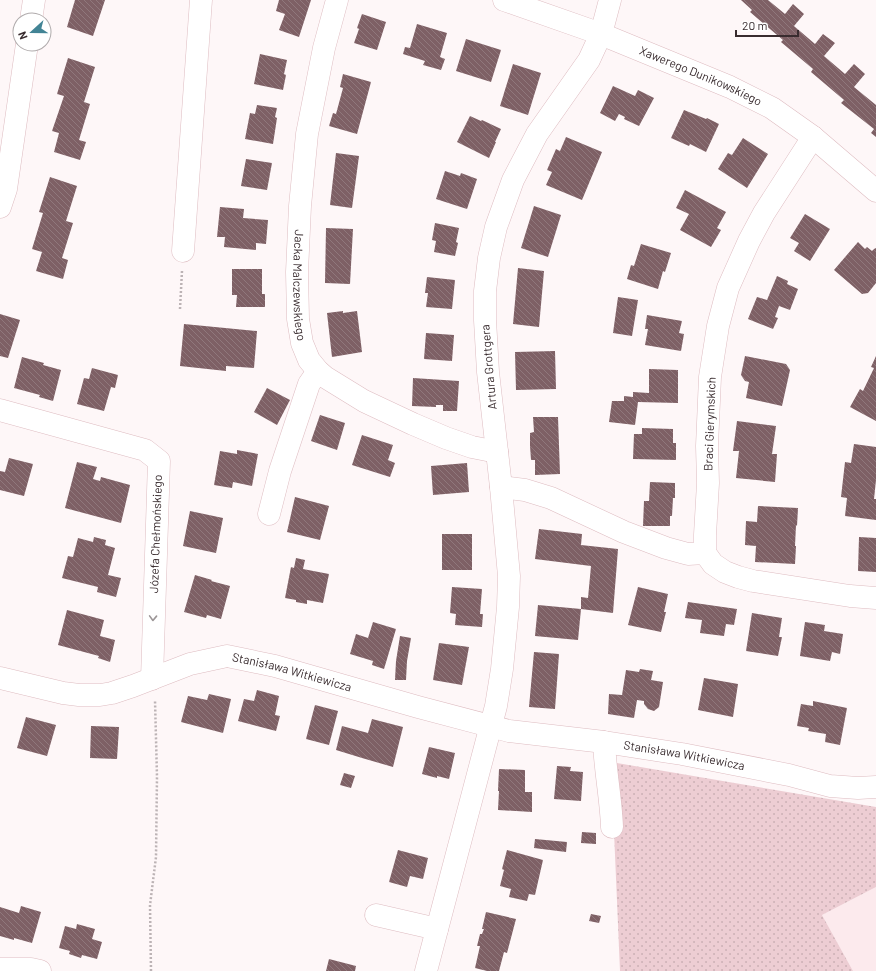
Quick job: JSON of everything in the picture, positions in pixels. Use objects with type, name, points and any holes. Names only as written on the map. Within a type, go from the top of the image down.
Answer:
[{"type":"street","points":[[32,12],[34,0]]},
{"type":"street","points":[[183,251],[201,0]]},
{"type":"street","name":"Jacka Malczewskiego","points":[[337,0],[324,48],[307,134],[300,213],[297,272],[298,319],[302,343],[309,360],[318,371],[325,377],[364,401],[446,438],[472,447],[497,452]]},
{"type":"street","name":"Xawerego Dunikowskiego","points":[[504,0],[601,34],[730,87],[772,108],[813,136],[876,190]]},
{"type":"street","name":"Artura Grottgera","points":[[491,726],[502,669],[508,607],[509,576],[488,372],[485,291],[489,258],[496,227],[513,180],[537,134],[589,60],[601,34],[610,0]]},
{"type":"street","points":[[0,207],[6,189],[26,52]]},
{"type":"street","name":"Braci Gierymskich","points":[[705,553],[710,377],[718,326],[728,288],[749,240],[764,213],[813,136]]},
{"type":"street","points":[[269,514],[280,471],[309,384],[318,371]]},
{"type":"street","name":"Józefa Chełmońskiego","points":[[0,410],[145,450],[159,461],[152,635],[152,679]]},
{"type":"street","points":[[501,487],[525,490],[551,498],[624,532],[666,548],[688,554],[705,553],[713,564],[725,572],[738,577],[753,581],[850,596],[876,598]]},
{"type":"street","name":"Stanisława Witkiewicza","points":[[0,678],[63,693],[100,695],[112,693],[133,686],[190,664],[228,656],[275,666],[508,731],[604,742],[682,754],[789,775],[830,786],[858,788],[876,787]]},
{"type":"street","points":[[426,971],[491,726]]},
{"type":"street","points":[[604,742],[605,762],[612,810],[612,827]]},
{"type":"street","points":[[376,915],[437,930]]},
{"type":"street","points":[[0,969],[31,969],[40,971]]},
{"type":"path","points":[[180,309],[183,251]]},
{"type":"path","points":[[151,971],[150,905],[156,857],[157,798],[156,705],[152,679]]},
{"type":"shaded area","points":[[611,762],[876,807],[876,887],[822,915],[853,971],[620,971]]},
{"type":"shaded area","points":[[876,887],[876,971],[853,971],[822,915]]},
{"type":"building","points":[[75,0],[105,0],[93,36],[67,27]]},
{"type":"building","points":[[279,0],[311,0],[299,37],[279,30],[285,14],[276,11]]},
{"type":"building","points":[[741,0],[768,0],[785,14],[793,4],[804,14],[794,26],[815,44],[823,34],[835,43],[824,56],[845,74],[854,64],[865,74],[854,87],[876,105],[876,137],[871,133],[874,129],[841,103],[844,100],[811,72],[813,69],[781,42],[783,40],[750,12],[752,10]]},
{"type":"building","points":[[362,14],[386,22],[377,50],[354,43]]},
{"type":"building","points":[[417,24],[447,33],[440,57],[445,59],[441,70],[423,65],[425,61],[403,54],[405,47],[410,48]]},
{"type":"building","points":[[466,39],[501,50],[491,82],[456,71]]},
{"type":"building","points":[[260,54],[287,60],[283,90],[254,84]]},
{"type":"building","points":[[68,58],[95,67],[84,102],[90,104],[79,140],[86,142],[80,160],[54,152],[59,133],[52,131],[64,96],[57,94]]},
{"type":"building","points":[[513,64],[541,73],[528,115],[500,106]]},
{"type":"building","points":[[343,74],[371,82],[357,134],[329,126],[333,113],[336,114],[343,88],[340,87]]},
{"type":"building","points":[[613,86],[635,96],[638,90],[654,98],[639,126],[624,119],[625,117],[619,114],[615,121],[600,113]]},
{"type":"building","points":[[257,105],[277,108],[273,144],[245,139],[250,113],[255,114]]},
{"type":"building","points":[[684,110],[719,124],[706,152],[690,144],[689,146],[671,138]]},
{"type":"building","points":[[470,116],[501,129],[489,158],[457,142]]},
{"type":"building","points":[[566,137],[602,152],[582,200],[546,185],[552,172],[547,170],[556,149],[560,151]]},
{"type":"building","points":[[743,138],[768,154],[747,188],[718,169],[728,153],[732,155]]},
{"type":"building","points":[[336,153],[359,156],[352,208],[330,205]]},
{"type":"building","points":[[246,159],[272,163],[267,190],[241,186]]},
{"type":"building","points":[[445,171],[460,176],[461,173],[477,179],[467,209],[436,199]]},
{"type":"building","points":[[50,177],[77,186],[66,221],[73,223],[62,258],[68,260],[63,279],[36,271],[42,252],[32,249],[43,213],[39,212]]},
{"type":"building","points":[[685,190],[726,212],[717,228],[721,230],[711,247],[680,230],[689,214],[676,208]]},
{"type":"building","points":[[534,206],[561,215],[548,257],[521,248]]},
{"type":"building","points":[[220,207],[244,209],[243,218],[268,220],[266,244],[256,243],[256,250],[224,247],[225,237],[217,237]]},
{"type":"building","points":[[805,214],[830,229],[810,261],[794,251],[799,243],[790,238]]},
{"type":"building","points":[[435,223],[459,228],[455,256],[434,252],[436,241],[432,240]]},
{"type":"building","points":[[326,228],[353,229],[350,284],[325,283]]},
{"type":"building","points":[[858,242],[865,249],[867,247],[872,251],[876,248],[876,283],[868,293],[862,294],[834,270]]},
{"type":"building","points":[[641,244],[671,253],[665,272],[663,271],[658,289],[627,279],[631,265],[634,266]]},
{"type":"building","points":[[518,268],[544,271],[539,327],[513,324]]},
{"type":"building","points":[[232,269],[262,269],[262,294],[265,294],[265,307],[236,307],[237,295],[232,295]]},
{"type":"building","points":[[777,276],[788,281],[787,284],[798,289],[790,310],[779,306],[775,317],[778,318],[773,329],[748,319],[757,297],[767,300]]},
{"type":"building","points":[[427,277],[455,280],[452,309],[426,307],[428,293],[425,293]]},
{"type":"building","points":[[618,297],[638,300],[632,336],[613,333]]},
{"type":"building","points":[[343,311],[343,313],[357,311],[362,352],[332,357],[327,313]]},
{"type":"building","points":[[0,314],[20,320],[8,358],[0,356]]},
{"type":"building","points":[[647,315],[682,321],[679,333],[684,334],[681,351],[645,345],[648,329],[645,329]]},
{"type":"building","points":[[184,324],[257,331],[254,368],[226,366],[226,371],[180,366]]},
{"type":"building","points":[[426,333],[454,335],[452,361],[424,359]]},
{"type":"building","points":[[555,351],[556,389],[516,390],[515,352]]},
{"type":"building","points":[[745,356],[786,364],[790,370],[782,406],[746,398],[749,382],[745,381],[741,375]]},
{"type":"building","points":[[876,356],[876,421],[850,407],[860,389],[863,391],[874,368],[871,367]]},
{"type":"building","points":[[22,357],[44,363],[43,365],[61,370],[53,401],[39,397],[40,395],[14,388]]},
{"type":"building","points":[[92,368],[118,375],[115,388],[111,387],[104,411],[77,404],[84,378],[89,379]]},
{"type":"building","points":[[649,369],[678,370],[678,403],[638,402],[635,425],[609,422],[612,401],[624,401],[624,396],[633,397],[633,392],[649,393]]},
{"type":"building","points":[[413,378],[459,381],[457,411],[443,411],[443,405],[436,405],[436,407],[412,406]]},
{"type":"building","points":[[267,388],[290,400],[277,425],[254,412]]},
{"type":"building","points":[[320,415],[345,423],[337,450],[311,441]]},
{"type":"building","points":[[533,417],[558,417],[560,474],[535,475],[535,460],[531,460],[530,446],[530,433],[534,432]]},
{"type":"building","points":[[737,421],[776,426],[772,454],[777,454],[775,482],[736,478],[739,451],[733,451]]},
{"type":"building","points":[[642,428],[673,429],[673,443],[676,443],[676,460],[633,459],[634,434],[642,434]]},
{"type":"building","points":[[362,435],[393,445],[388,460],[395,463],[390,477],[352,465]]},
{"type":"building","points":[[854,444],[876,447],[876,480],[874,499],[876,499],[876,520],[845,516],[847,498],[841,497],[845,462],[851,463]]},
{"type":"building","points":[[237,450],[258,454],[252,486],[233,482],[232,488],[214,485],[220,451],[237,454]]},
{"type":"building","points":[[9,458],[33,464],[24,496],[0,490],[0,471],[5,472]]},
{"type":"building","points":[[77,462],[97,467],[93,479],[100,481],[101,477],[130,485],[121,523],[65,508]]},
{"type":"building","points":[[467,463],[469,492],[433,495],[431,466]]},
{"type":"building","points":[[650,482],[675,483],[675,498],[673,498],[670,526],[643,526],[644,501],[649,501]]},
{"type":"building","points":[[295,497],[329,506],[320,540],[287,532]]},
{"type":"building","points":[[758,506],[798,508],[795,564],[755,562],[756,546],[745,545],[746,521],[757,522]]},
{"type":"building","points":[[190,511],[223,518],[216,553],[183,546]]},
{"type":"building","points":[[539,529],[582,534],[581,545],[618,549],[613,613],[581,609],[581,597],[588,598],[591,566],[535,559]]},
{"type":"building","points":[[442,534],[472,534],[472,570],[442,570]]},
{"type":"building","points":[[94,537],[106,540],[105,545],[115,548],[108,575],[121,578],[116,597],[97,592],[98,587],[62,578],[68,556],[73,557],[78,538],[93,542]]},
{"type":"building","points":[[859,537],[876,538],[876,572],[858,571]]},
{"type":"building","points":[[296,558],[305,560],[303,569],[329,574],[323,603],[307,600],[307,604],[285,598],[291,567],[294,568]]},
{"type":"building","points":[[195,575],[230,586],[221,619],[207,615],[206,618],[184,612]]},
{"type":"building","points":[[452,587],[482,589],[480,614],[483,614],[482,627],[455,625],[456,614],[450,613]]},
{"type":"building","points":[[638,587],[668,594],[664,612],[666,612],[661,632],[628,625]]},
{"type":"building","points":[[688,602],[737,609],[734,625],[726,624],[724,636],[700,633],[702,620],[685,618]]},
{"type":"building","points":[[538,605],[581,609],[578,640],[535,636]]},
{"type":"building","points":[[67,610],[104,620],[100,636],[115,640],[110,662],[98,658],[99,656],[58,645]]},
{"type":"building","points":[[752,613],[782,618],[779,637],[782,637],[778,656],[746,651]]},
{"type":"building","points":[[373,622],[396,629],[384,669],[372,665],[373,661],[350,654],[356,634],[368,638]]},
{"type":"building","points":[[805,622],[825,625],[824,631],[843,634],[840,654],[832,652],[830,661],[800,656]]},
{"type":"building","points":[[400,636],[411,638],[407,661],[406,680],[395,680]]},
{"type":"building","points":[[439,643],[469,647],[462,685],[433,680]]},
{"type":"building","points":[[534,652],[559,654],[555,709],[529,707]]},
{"type":"building","points":[[640,669],[653,671],[651,680],[663,682],[659,707],[654,711],[648,709],[644,704],[644,701],[637,700],[634,718],[608,714],[609,694],[622,695],[626,670],[639,672]]},
{"type":"building","points":[[704,678],[738,684],[733,717],[698,710]]},
{"type":"building","points":[[257,690],[279,696],[275,715],[280,716],[276,731],[238,721],[244,699],[254,701]]},
{"type":"building","points":[[209,694],[231,699],[223,733],[181,722],[188,696],[207,700]]},
{"type":"building","points":[[813,701],[847,708],[840,745],[825,742],[826,734],[808,731],[809,728],[797,726],[801,704],[813,706]]},
{"type":"building","points":[[315,705],[338,711],[329,745],[306,739]]},
{"type":"building","points":[[26,717],[56,725],[47,756],[17,748]]},
{"type":"building","points":[[372,719],[403,727],[393,767],[336,750],[342,726],[368,733]]},
{"type":"building","points":[[91,726],[119,727],[117,759],[90,758]]},
{"type":"building","points":[[429,747],[455,753],[449,779],[437,776],[437,778],[422,774]]},
{"type":"building","points":[[557,766],[571,767],[570,771],[583,772],[581,801],[554,799]]},
{"type":"building","points":[[499,769],[525,770],[525,792],[532,792],[532,812],[498,810]]},
{"type":"building","points":[[344,773],[355,776],[351,788],[340,785]]},
{"type":"building","points":[[582,832],[596,833],[596,844],[581,843]]},
{"type":"building","points":[[535,839],[567,842],[566,852],[534,848]]},
{"type":"building","points":[[398,850],[428,858],[423,879],[410,876],[407,887],[389,882]]},
{"type":"building","points":[[507,850],[543,860],[535,895],[529,894],[527,901],[509,897],[511,889],[500,886],[504,870],[502,869]]},
{"type":"building","points":[[21,906],[41,912],[32,943],[0,936],[0,907],[19,913]]},
{"type":"building","points":[[486,912],[516,919],[507,953],[504,952],[499,971],[487,971],[475,968],[480,946],[477,946],[480,934],[482,934],[484,929],[482,929]]},
{"type":"building","points":[[591,914],[601,916],[599,923],[589,921]]},
{"type":"building","points":[[77,924],[95,929],[92,939],[102,942],[97,959],[82,955],[81,958],[69,954],[70,951],[59,948],[65,926],[76,929]]},
{"type":"building","points":[[329,959],[356,966],[355,971],[326,971]]}]
